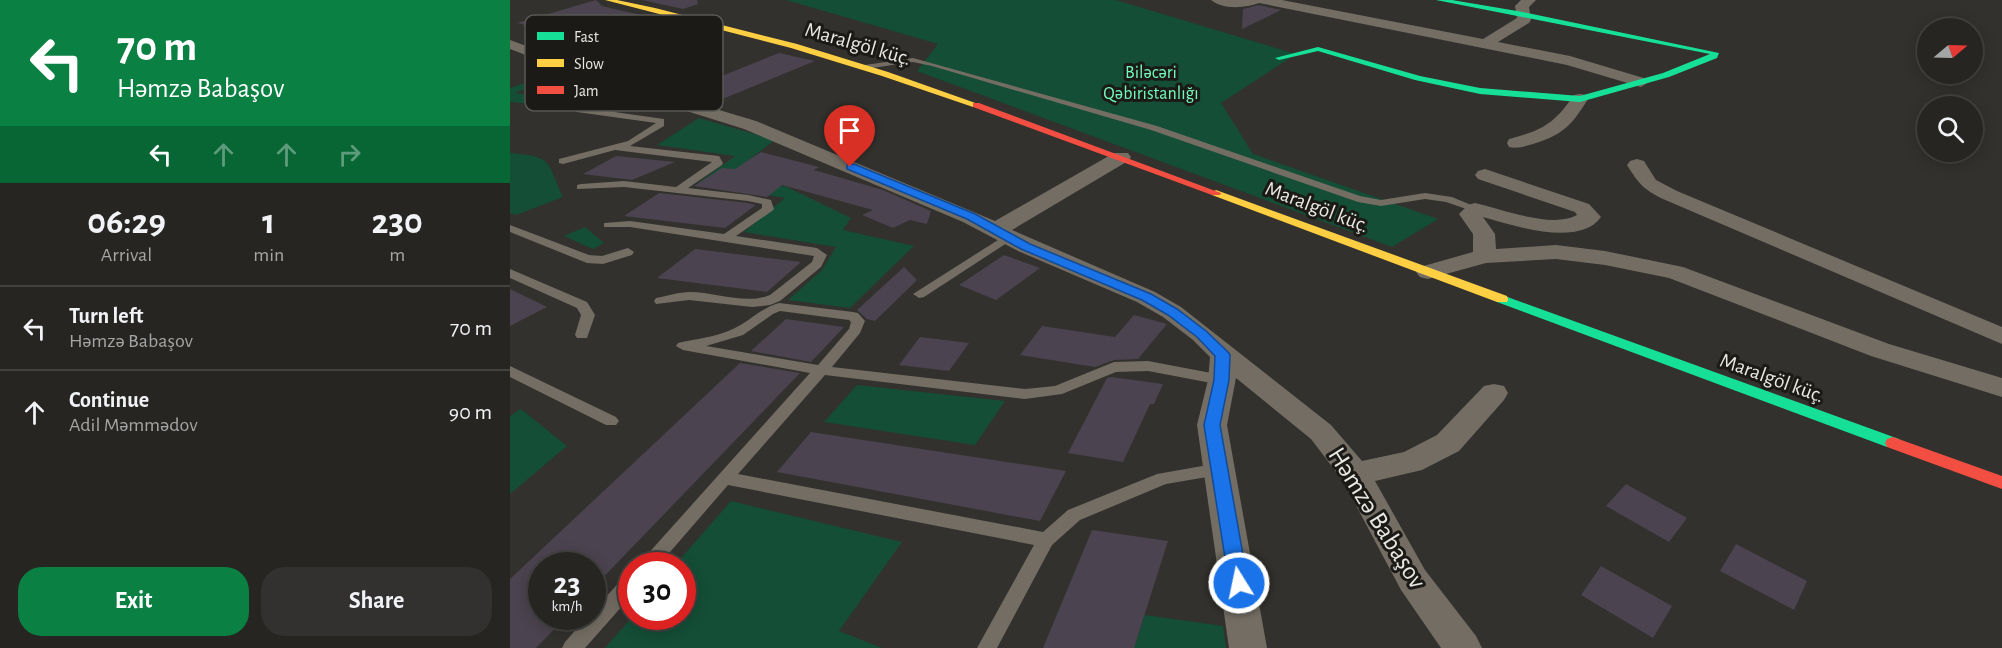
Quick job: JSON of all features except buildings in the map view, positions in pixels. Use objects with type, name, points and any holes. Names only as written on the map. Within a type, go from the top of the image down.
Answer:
[{"type":"street","name":"Maralgöl küç.","points":[[608,0],[677,15]]},
{"type":"street","points":[[1218,0],[1244,4],[1255,0]]},
{"type":"street","points":[[1262,0],[1487,43],[1570,61],[1641,82]]},
{"type":"street","points":[[1279,58],[1318,50],[1418,78],[1480,91],[1580,99],[1641,82],[1704,60],[1714,56],[1715,53],[1526,7],[1439,0]]},
{"type":"street","points":[[1487,43],[1524,20],[1526,7]]},
{"type":"street","name":"Maralgöl küç.","points":[[723,27],[895,75],[2002,483]]},
{"type":"street","name":"Həmzə Babaşov","points":[[510,45],[525,50]]},
{"type":"street","points":[[1516,143],[1552,132],[1564,123],[1580,99]]},
{"type":"street","name":"Həmzə Babaşov","points":[[704,111],[750,125],[971,217],[1003,234],[1146,297],[1173,312],[1202,334],[1222,367],[1274,392],[1321,432],[1354,474],[1413,580],[1463,648]]},
{"type":"street","points":[[1003,234],[1121,157]]},
{"type":"street","points":[[1637,165],[1649,184],[1670,195],[2002,336]]},
{"type":"street","points":[[1485,175],[1582,208],[1590,217],[1582,224],[1552,228],[1475,209],[1470,214],[1484,234],[1485,256]]},
{"type":"street","points":[[1428,272],[1485,256],[1556,252],[1605,258],[1675,272],[1880,350],[2002,388]]},
{"type":"street","points":[[1222,367],[1212,425],[1248,648]]},
{"type":"street","points":[[1354,474],[1411,462],[1448,443],[1494,393]]},
{"type":"lane","points":[[865,67],[913,60],[933,64],[1154,128],[1358,199],[1381,203],[1425,196],[1448,199],[1475,209]]},
{"type":"lane","points":[[563,161],[631,143],[661,124],[661,121],[587,111]]},
{"type":"lane","points":[[616,148],[715,159],[718,163],[678,190]]},
{"type":"lane","points":[[581,187],[624,184],[767,202],[768,209],[726,238]]},
{"type":"lane","points":[[608,225],[630,224],[813,251],[821,255],[817,264],[775,298],[765,302],[752,303],[689,296],[661,301]]},
{"type":"lane","points":[[511,228],[586,259],[603,260],[628,252]]},
{"type":"lane","points":[[919,294],[1003,234]]},
{"type":"lane","points":[[510,273],[582,305],[588,315],[582,335]]},
{"type":"lane","points":[[659,552],[725,478],[820,370],[855,330],[858,321],[853,316],[779,307],[768,311],[738,332],[710,342],[683,346],[820,370],[1025,394],[1057,391],[1114,367],[1222,367]]},
{"type":"lane","points":[[510,371],[611,421]]},
{"type":"lane","points":[[987,648],[1046,540],[1074,515],[1163,478],[1219,469]]},
{"type":"lane","points":[[725,478],[1046,540]]},
{"type":"lane","points":[[572,648],[618,597]]},
{"type":"green space","name":"Biləcəri Qəbiristanlığı","points":[[786,0],[1116,0],[1296,54],[1221,103],[1253,154],[1438,219],[1392,247],[917,71],[938,44]]},
{"type":"green space","points":[[525,83],[525,89],[515,93],[525,94],[525,103],[510,102],[510,88]]},
{"type":"green space","points":[[699,118],[775,140],[730,174],[787,187],[851,218],[843,230],[914,246],[850,308],[788,300],[822,270],[836,247],[744,232],[785,198],[698,183],[735,156],[657,145]]},
{"type":"green space","points":[[510,153],[534,156],[546,162],[563,197],[516,215],[510,213]]},
{"type":"green space","points":[[585,227],[604,243],[593,249],[564,236]]},
{"type":"green space","points":[[857,385],[1005,401],[975,445],[824,422]]},
{"type":"green space","points":[[521,409],[567,446],[510,494],[510,416]]},
{"type":"green space","points":[[731,501],[902,542],[839,631],[882,648],[605,648],[621,630],[696,630],[696,552],[686,552]]},
{"type":"green space","points":[[1145,615],[1223,626],[1226,648],[1134,648]]},
{"type":"traffic: fast","points":[[1279,58],[1318,49],[1418,78],[1480,91],[1580,99],[1666,75],[1714,56],[1715,53],[1523,14],[1439,0]]},
{"type":"traffic: fast","points":[[1502,299],[1893,443]]},
{"type":"traffic: slow","points":[[608,0],[671,15]]},
{"type":"traffic: slow","points":[[723,28],[794,46],[976,105]]},
{"type":"traffic: slow","points":[[1216,193],[1502,299]]},
{"type":"traffic: jam","points":[[976,105],[1216,193]]},
{"type":"traffic: jam","points":[[1893,443],[2002,483]]},
{"type":"route","points":[[850,167],[971,217],[1026,246],[1146,297],[1173,312],[1202,334],[1223,355],[1222,380],[1212,425],[1239,583]]}]
